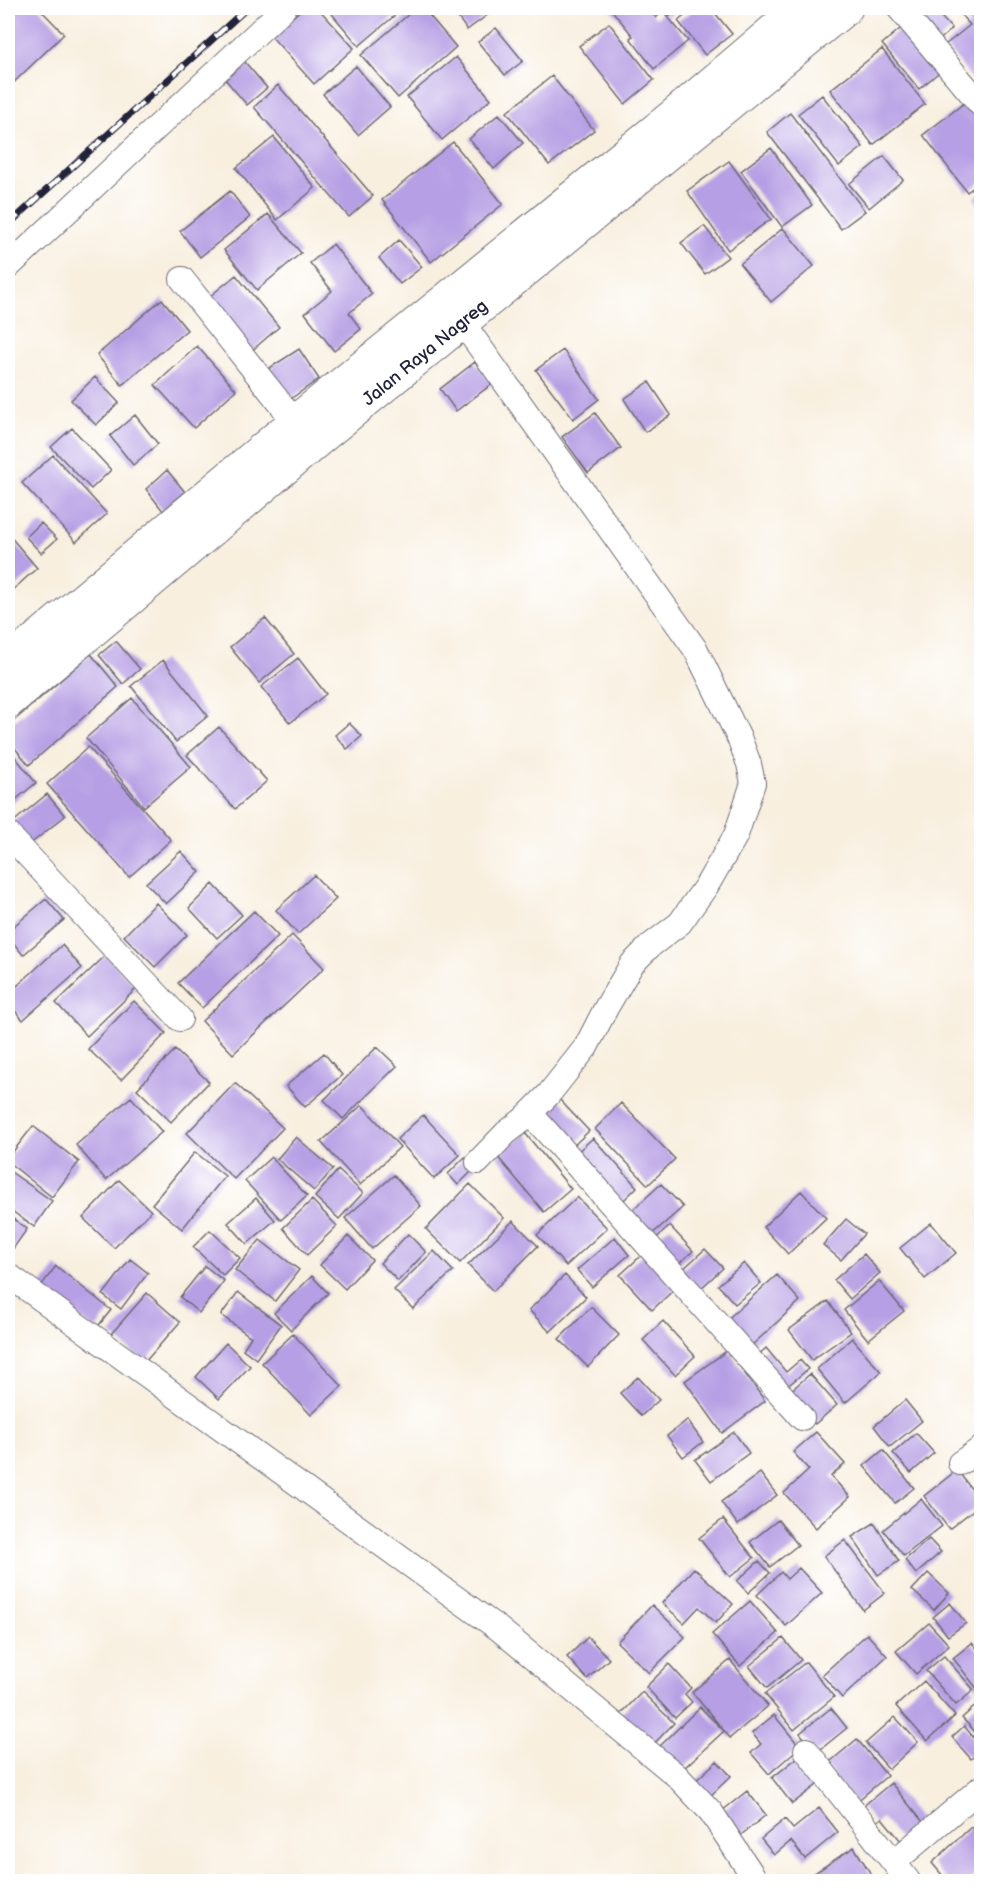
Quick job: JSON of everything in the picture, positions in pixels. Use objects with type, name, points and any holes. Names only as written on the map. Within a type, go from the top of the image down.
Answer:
[{"type":"highway","name":"Jalan Raya Nagreg","points":[[8,663],[295,422],[674,115],[800,8]]},
{"type":"highway","name":"Jalan Raya Nagreg","points":[[8,702],[324,435],[846,8]]},
{"type":"street","points":[[8,267],[284,8]]},
{"type":"street","points":[[899,8],[981,106]]},
{"type":"street","points":[[182,279],[295,422]]},
{"type":"street","points":[[462,322],[696,650],[740,740],[753,783],[736,835],[707,885],[680,923],[650,946],[632,964],[586,1047],[548,1095],[478,1162]]},
{"type":"street","points":[[8,834],[180,1019]]},
{"type":"street","points":[[530,1113],[802,1418]]},
{"type":"street","points":[[8,1275],[499,1629],[677,1776],[711,1812],[757,1881]]},
{"type":"street","points":[[960,1463],[981,1448]]},
{"type":"street","points":[[806,1749],[909,1881]]},
{"type":"street","points":[[894,1862],[981,1787]]},
{"type":"building","points":[[8,8],[39,8],[64,34],[8,88]]},
{"type":"building","points":[[303,8],[318,8],[354,48],[314,84],[271,36]]},
{"type":"building","points":[[327,8],[397,8],[400,11],[359,46]]},
{"type":"building","points":[[416,8],[423,8],[456,47],[398,98],[361,55]]},
{"type":"building","points":[[451,8],[497,8],[467,30]]},
{"type":"building","points":[[610,8],[647,8],[656,18],[663,11],[688,41],[654,69],[630,38],[633,36]]},
{"type":"building","points":[[662,8],[678,8],[669,16]]},
{"type":"building","points":[[695,8],[711,8],[732,34],[705,55],[678,21]]},
{"type":"building","points":[[933,8],[952,29],[935,44],[917,22]]},
{"type":"building","points":[[955,8],[982,8],[982,92],[945,45],[970,25]]},
{"type":"building","points":[[609,23],[654,80],[625,104],[579,46]]},
{"type":"building","points":[[906,24],[943,69],[919,89],[882,44]]},
{"type":"building","points":[[496,28],[523,61],[505,75],[478,42]]},
{"type":"building","points":[[882,49],[925,104],[873,145],[830,90]]},
{"type":"building","points":[[456,57],[491,99],[442,140],[407,97]]},
{"type":"building","points":[[244,61],[267,88],[247,105],[224,78]]},
{"type":"building","points":[[356,66],[390,107],[358,135],[323,94]]},
{"type":"building","points":[[552,76],[594,130],[549,165],[507,112]]},
{"type":"building","points":[[278,85],[373,196],[349,217],[254,107]]},
{"type":"building","points":[[822,95],[863,147],[839,166],[798,114]]},
{"type":"building","points":[[968,100],[982,116],[982,181],[967,192],[923,135]]},
{"type":"building","points":[[790,113],[865,211],[841,229],[767,132]]},
{"type":"building","points":[[499,114],[523,143],[494,169],[469,139]]},
{"type":"building","points":[[274,137],[315,188],[277,220],[236,168]]},
{"type":"building","points":[[453,142],[503,204],[431,262],[382,200]]},
{"type":"building","points":[[771,148],[812,205],[782,227],[741,171]]},
{"type":"building","points":[[884,156],[903,180],[869,208],[849,184]]},
{"type":"building","points":[[729,161],[771,219],[728,250],[687,191]]},
{"type":"building","points":[[230,191],[250,217],[200,257],[180,231]]},
{"type":"building","points":[[982,192],[982,208],[974,198]]},
{"type":"building","points":[[268,214],[301,253],[257,290],[224,250]]},
{"type":"building","points":[[704,226],[728,257],[705,274],[681,243]]},
{"type":"building","points":[[783,228],[814,266],[771,302],[740,264]]},
{"type":"building","points":[[399,240],[422,267],[400,284],[379,258]]},
{"type":"building","points":[[333,244],[372,294],[349,313],[361,329],[334,351],[305,313],[332,291],[310,263]]},
{"type":"building","points":[[236,275],[279,327],[248,354],[204,301]]},
{"type":"building","points":[[162,299],[187,330],[122,385],[97,355]]},
{"type":"building","points":[[197,346],[236,390],[194,428],[155,385]]},
{"type":"building","points":[[299,349],[319,379],[286,402],[265,371]]},
{"type":"building","points":[[563,350],[599,399],[573,419],[536,370]]},
{"type":"building","points":[[475,362],[492,384],[456,411],[440,389]]},
{"type":"building","points":[[95,377],[119,403],[96,425],[71,400]]},
{"type":"building","points":[[649,382],[671,415],[645,432],[624,399]]},
{"type":"building","points":[[595,413],[621,448],[588,473],[562,437]]},
{"type":"building","points":[[135,415],[158,444],[133,465],[110,436]]},
{"type":"building","points":[[72,428],[111,470],[91,489],[51,447]]},
{"type":"building","points":[[53,455],[107,514],[76,542],[22,483]]},
{"type":"building","points":[[167,470],[185,492],[163,511],[146,489]]},
{"type":"building","points":[[41,523],[57,539],[41,553],[26,537]]},
{"type":"building","points":[[8,534],[37,568],[8,594]]},
{"type":"building","points":[[265,618],[294,654],[259,683],[230,647]]},
{"type":"building","points":[[116,641],[140,669],[123,684],[99,655]]},
{"type":"building","points":[[91,654],[118,687],[29,765],[8,740],[8,726]]},
{"type":"building","points":[[298,658],[326,694],[290,723],[261,687]]},
{"type":"building","points":[[163,660],[208,716],[176,742],[131,686]]},
{"type":"building","points":[[132,698],[191,767],[144,807],[86,738]]},
{"type":"building","points":[[349,723],[362,736],[347,749],[335,735]]},
{"type":"building","points":[[219,727],[267,781],[235,809],[187,755]]},
{"type":"building","points":[[88,747],[171,840],[129,877],[47,784]]},
{"type":"building","points":[[8,748],[36,783],[8,806]]},
{"type":"building","points":[[47,794],[65,816],[29,845],[12,823]]},
{"type":"building","points":[[181,851],[200,872],[166,904],[146,883]]},
{"type":"building","points":[[314,875],[336,899],[298,934],[276,910]]},
{"type":"building","points":[[213,884],[242,915],[217,938],[189,908]]},
{"type":"building","points":[[46,899],[64,920],[23,955],[8,936],[8,931]]},
{"type":"building","points":[[156,903],[187,935],[155,967],[124,936]]},
{"type":"building","points":[[254,911],[278,936],[202,1008],[178,983]]},
{"type":"building","points":[[292,935],[324,968],[233,1054],[202,1021]]},
{"type":"building","points":[[62,945],[82,968],[23,1020],[8,1003],[8,994]]},
{"type":"building","points":[[106,955],[137,988],[87,1036],[56,1003]]},
{"type":"building","points":[[134,1001],[166,1033],[121,1080],[88,1049]]},
{"type":"building","points":[[377,1047],[397,1066],[343,1119],[324,1100]]},
{"type":"building","points":[[175,1050],[209,1082],[171,1122],[137,1089]]},
{"type":"building","points":[[324,1053],[342,1075],[305,1107],[286,1086]]},
{"type":"building","points":[[235,1083],[283,1128],[234,1179],[187,1133]]},
{"type":"building","points":[[131,1097],[162,1132],[106,1180],[76,1145]]},
{"type":"building","points":[[559,1099],[589,1131],[572,1147],[542,1114]]},
{"type":"building","points":[[621,1103],[675,1159],[648,1185],[595,1129]]},
{"type":"building","points":[[362,1105],[400,1147],[360,1185],[321,1142]]},
{"type":"building","points":[[423,1115],[460,1155],[434,1179],[397,1139]]},
{"type":"building","points":[[33,1126],[79,1162],[52,1197],[8,1162],[8,1158]]},
{"type":"building","points":[[525,1133],[571,1189],[544,1212],[497,1156]]},
{"type":"building","points":[[296,1137],[333,1169],[314,1191],[277,1159]]},
{"type":"building","points":[[593,1138],[637,1187],[619,1205],[574,1155]]},
{"type":"building","points":[[195,1152],[225,1176],[182,1229],[152,1204]]},
{"type":"building","points":[[271,1157],[307,1196],[281,1220],[245,1181]]},
{"type":"building","points":[[465,1157],[475,1168],[458,1185],[448,1174]]},
{"type":"building","points":[[8,1170],[52,1201],[34,1227],[8,1208]]},
{"type":"building","points":[[338,1170],[363,1193],[339,1219],[315,1197]]},
{"type":"building","points":[[394,1175],[421,1206],[372,1249],[345,1218]]},
{"type":"building","points":[[119,1180],[151,1211],[114,1248],[83,1218]]},
{"type":"building","points":[[470,1184],[504,1218],[460,1263],[426,1229]]},
{"type":"building","points":[[661,1184],[683,1207],[650,1236],[629,1213]]},
{"type":"building","points":[[801,1191],[826,1218],[788,1254],[763,1227]]},
{"type":"building","points":[[577,1197],[607,1228],[566,1266],[537,1235]]},
{"type":"building","points":[[256,1198],[275,1220],[247,1244],[228,1223]]},
{"type":"building","points":[[312,1200],[337,1226],[307,1255],[283,1228]]},
{"type":"building","points":[[8,1215],[27,1229],[8,1256]]},
{"type":"building","points":[[846,1219],[864,1234],[841,1260],[823,1245]]},
{"type":"building","points":[[513,1221],[538,1246],[493,1291],[468,1265]]},
{"type":"building","points":[[931,1223],[956,1253],[925,1279],[900,1248]]},
{"type":"building","points":[[670,1226],[693,1251],[676,1266],[653,1241]]},
{"type":"building","points":[[210,1230],[240,1258],[223,1275],[193,1247]]},
{"type":"building","points":[[408,1234],[426,1252],[398,1281],[380,1263]]},
{"type":"building","points":[[348,1236],[372,1260],[345,1289],[320,1265]]},
{"type":"building","points":[[615,1237],[629,1255],[592,1287],[577,1270]]},
{"type":"building","points":[[260,1240],[299,1270],[275,1301],[235,1270]]},
{"type":"building","points":[[705,1249],[723,1268],[698,1291],[680,1272]]},
{"type":"building","points":[[434,1251],[453,1271],[413,1309],[394,1290]]},
{"type":"building","points":[[644,1253],[677,1287],[652,1310],[620,1275]]},
{"type":"building","points":[[864,1254],[880,1273],[850,1299],[834,1280]]},
{"type":"building","points":[[130,1259],[148,1273],[121,1309],[103,1295]]},
{"type":"building","points":[[744,1263],[761,1283],[735,1304],[718,1285]]},
{"type":"building","points":[[56,1266],[111,1310],[95,1330],[40,1287]]},
{"type":"building","points":[[205,1266],[224,1281],[199,1313],[180,1297]]},
{"type":"building","points":[[565,1275],[586,1297],[550,1332],[529,1310]]},
{"type":"building","points":[[777,1275],[800,1301],[748,1349],[724,1322]]},
{"type":"building","points":[[312,1276],[328,1293],[291,1330],[274,1313]]},
{"type":"building","points":[[879,1281],[904,1311],[868,1340],[844,1310]]},
{"type":"building","points":[[238,1292],[281,1325],[256,1359],[243,1349],[251,1337],[221,1315]]},
{"type":"building","points":[[147,1293],[180,1322],[144,1363],[111,1334]]},
{"type":"building","points":[[828,1301],[851,1332],[812,1360],[789,1330]]},
{"type":"building","points":[[591,1307],[619,1335],[588,1367],[559,1339]]},
{"type":"building","points":[[663,1321],[695,1356],[675,1375],[643,1340]]},
{"type":"building","points":[[293,1334],[342,1386],[311,1415],[262,1363]]},
{"type":"building","points":[[852,1338],[881,1372],[845,1403],[817,1369]]},
{"type":"building","points":[[226,1343],[250,1366],[219,1399],[196,1377]]},
{"type":"building","points":[[766,1348],[786,1372],[800,1360],[808,1369],[784,1389],[756,1357]]},
{"type":"building","points":[[728,1350],[765,1401],[722,1433],[685,1381]]},
{"type":"building","points":[[810,1374],[837,1405],[815,1424],[788,1393]]},
{"type":"building","points":[[638,1377],[659,1400],[641,1416],[620,1393]]},
{"type":"building","points":[[905,1400],[922,1421],[890,1447],[874,1426]]},
{"type":"building","points":[[687,1420],[703,1442],[683,1457],[667,1436]]},
{"type":"building","points":[[734,1432],[749,1453],[711,1481],[695,1460]]},
{"type":"building","points":[[816,1432],[845,1464],[831,1476],[850,1497],[816,1528],[784,1493],[809,1470],[793,1452]]},
{"type":"building","points":[[916,1433],[934,1453],[911,1473],[893,1453]]},
{"type":"building","points":[[883,1450],[914,1488],[895,1503],[864,1466]]},
{"type":"building","points":[[957,1470],[982,1503],[949,1529],[924,1496]]},
{"type":"building","points":[[760,1473],[777,1495],[738,1525],[721,1502]]},
{"type":"building","points":[[921,1499],[942,1526],[904,1556],[883,1530]]},
{"type":"building","points":[[723,1519],[754,1558],[730,1577],[699,1538]]},
{"type":"building","points":[[778,1520],[798,1545],[770,1567],[750,1542]]},
{"type":"building","points":[[874,1523],[899,1561],[878,1575],[852,1537]]},
{"type":"building","points":[[929,1539],[941,1552],[916,1574],[905,1560]]},
{"type":"building","points":[[845,1540],[885,1593],[863,1610],[824,1556]]},
{"type":"building","points":[[759,1561],[770,1573],[748,1593],[737,1581]]},
{"type":"building","points":[[694,1568],[733,1604],[716,1623],[699,1607],[684,1623],[662,1603]]},
{"type":"building","points":[[799,1568],[822,1593],[786,1626],[757,1595],[781,1572],[787,1579]]},
{"type":"building","points":[[928,1573],[949,1593],[934,1610],[912,1590]]},
{"type":"building","points":[[750,1601],[778,1633],[740,1666],[712,1634]]},
{"type":"building","points":[[950,1603],[966,1623],[948,1636],[933,1617]]},
{"type":"building","points":[[652,1605],[685,1637],[649,1673],[617,1642]]},
{"type":"building","points":[[929,1623],[949,1645],[916,1674],[896,1651]]},
{"type":"building","points":[[867,1634],[887,1656],[842,1698],[822,1675]]},
{"type":"building","points":[[588,1637],[609,1659],[587,1679],[567,1657]]},
{"type":"building","points":[[783,1638],[801,1660],[767,1688],[749,1666]]},
{"type":"building","points":[[972,1643],[982,1654],[982,1688],[978,1690],[953,1658]]},
{"type":"building","points":[[944,1656],[974,1690],[956,1705],[926,1671]]},
{"type":"building","points":[[730,1660],[768,1706],[730,1738],[692,1692]]},
{"type":"building","points":[[806,1662],[834,1697],[794,1730],[765,1694]]},
{"type":"building","points":[[669,1664],[691,1688],[685,1694],[692,1702],[675,1718],[646,1687]]},
{"type":"building","points":[[924,1681],[955,1716],[927,1741],[896,1706]]},
{"type":"building","points":[[642,1692],[674,1723],[650,1748],[618,1717]]},
{"type":"building","points":[[982,1700],[982,1739],[962,1718]]},
{"type":"building","points":[[700,1707],[724,1731],[683,1769],[660,1746]]},
{"type":"building","points":[[831,1708],[847,1728],[816,1753],[800,1733]]},
{"type":"building","points":[[774,1715],[800,1747],[769,1774],[751,1753],[761,1744],[752,1733]]},
{"type":"building","points":[[895,1717],[918,1742],[889,1769],[866,1743]]},
{"type":"building","points":[[964,1726],[982,1747],[982,1750],[971,1759],[952,1737]]},
{"type":"building","points":[[857,1739],[887,1776],[855,1803],[825,1766]]},
{"type":"building","points":[[802,1754],[822,1781],[792,1804],[772,1778]]},
{"type":"building","points":[[717,1761],[731,1776],[706,1800],[691,1785]]},
{"type":"building","points":[[891,1783],[923,1822],[901,1841],[882,1818],[875,1823],[862,1807]]},
{"type":"building","points":[[747,1791],[766,1815],[736,1839],[717,1815]]},
{"type":"building","points":[[982,1798],[982,1824],[969,1807]]},
{"type":"building","points":[[819,1808],[838,1832],[805,1859],[791,1841],[774,1855],[761,1839],[785,1819],[793,1829]]},
{"type":"building","points":[[971,1827],[982,1838],[982,1869],[968,1882],[948,1882],[932,1863]]},
{"type":"building","points":[[854,1847],[876,1882],[801,1882]]},
{"type":"railway","points":[[8,225],[247,8]]}]
